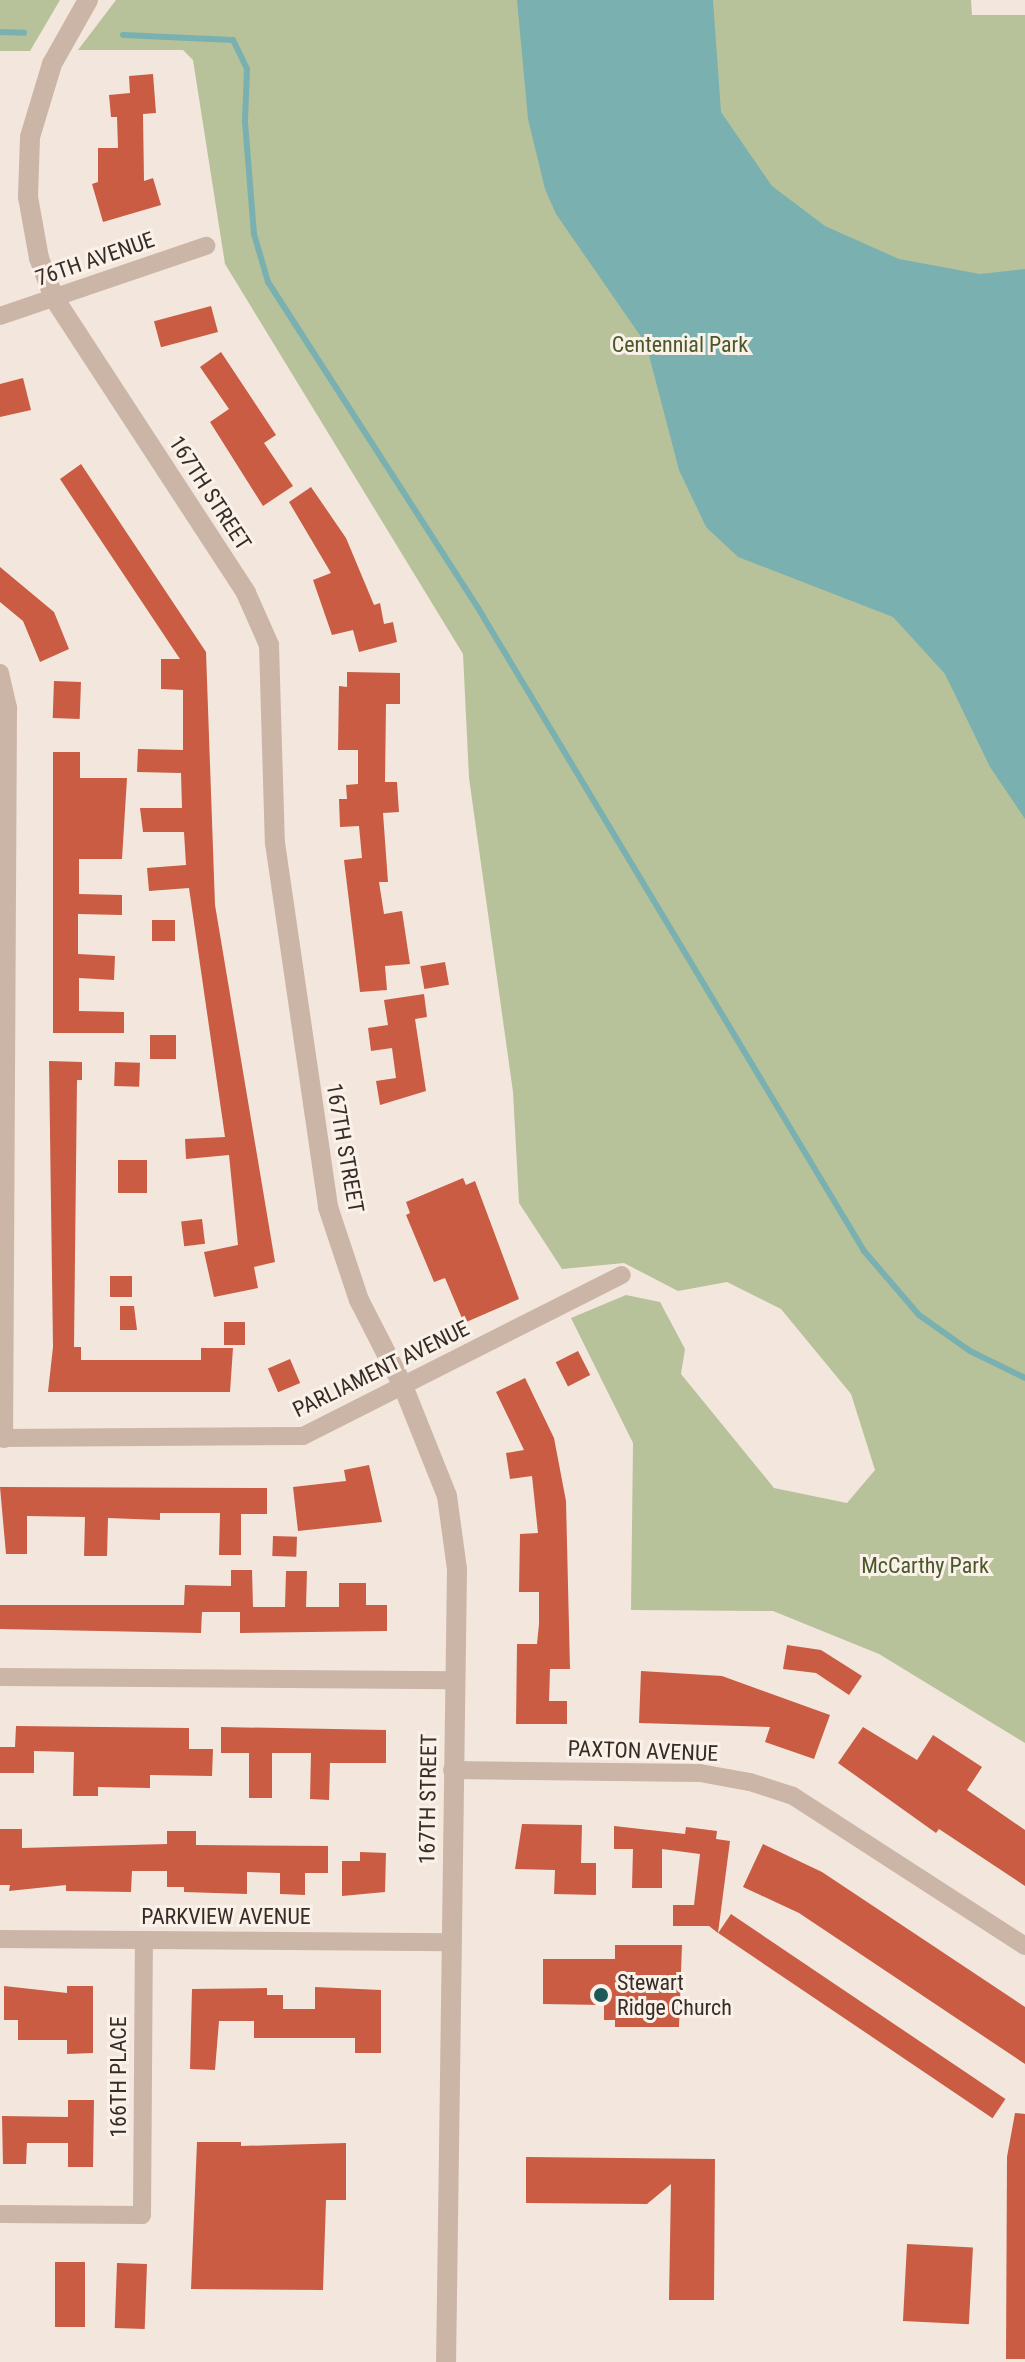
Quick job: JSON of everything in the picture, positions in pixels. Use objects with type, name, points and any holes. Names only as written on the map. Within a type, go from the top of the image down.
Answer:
[{"type":"street","name":"167TH STREET","points":[[88,0],[52,64],[30,137],[31,225],[54,298],[246,593],[269,645],[275,843],[328,1207],[359,1300],[403,1386],[447,1496],[457,1569],[453,1680],[446,2362]]},
{"type":"street","name":"76TH AVENUE","points":[[0,316],[206,246]]},
{"type":"street","points":[[0,673],[8,708],[2,1438]]},
{"type":"street","name":"PARLIAMENT AVENUE","points":[[2,1438],[303,1436],[622,1275]]},
{"type":"street","points":[[0,1677],[453,1680]]},
{"type":"street","name":"PAXTON AVENUE","points":[[452,1770],[700,1773],[750,1782],[793,1796],[1025,1946]]},
{"type":"street","name":"PARKVIEW AVENUE","points":[[0,1939],[451,1942]]},
{"type":"street","name":"166TH PLACE","points":[[0,2214],[142,2215],[144,1940]]},
{"type":"green space","points":[[0,0],[60,0],[30,51],[0,51]]},
{"type":"green space","name":"Centennial Park","points":[[116,0],[971,0],[972,15],[1025,15],[1025,1743],[879,1654],[773,1611],[631,1610],[633,1443],[571,1318],[626,1295],[660,1302],[685,1349],[681,1374],[774,1488],[847,1503],[875,1470],[851,1394],[781,1309],[727,1282],[678,1291],[624,1263],[562,1269],[519,1203],[513,1092],[469,778],[463,654],[225,264],[193,60],[183,50],[78,50]]},
{"type":"water","points":[[517,0],[713,0],[721,112],[772,186],[825,226],[899,259],[980,274],[1025,269],[1025,819],[990,767],[945,674],[893,617],[738,557],[706,527],[679,470],[646,344],[556,214],[545,189],[528,119]]},
{"type":"building","points":[[153,74],[156,113],[143,114],[144,181],[153,178],[161,205],[103,222],[92,184],[98,182],[98,148],[118,148],[117,117],[111,117],[109,95],[130,93],[129,76]]},
{"type":"building","points":[[211,306],[218,332],[161,347],[154,321]]},
{"type":"building","points":[[221,352],[276,435],[264,443],[293,486],[263,506],[210,422],[229,409],[200,367]]},
{"type":"building","points":[[23,378],[31,410],[0,417],[0,384]]},
{"type":"building","points":[[81,464],[206,652],[215,905],[275,1262],[254,1267],[258,1288],[214,1297],[204,1252],[238,1245],[229,1155],[186,1159],[185,1139],[225,1137],[189,888],[149,891],[147,868],[186,865],[184,832],[143,832],[140,808],[182,808],[181,773],[137,772],[138,749],[183,750],[183,690],[161,689],[161,659],[180,659],[60,479]]},
{"type":"building","points":[[311,487],[346,538],[374,605],[380,603],[384,624],[393,622],[397,642],[359,652],[353,630],[332,635],[313,580],[331,573],[289,502]]},
{"type":"building","points":[[0,567],[54,612],[69,649],[40,662],[23,621],[0,602]]},
{"type":"building","points":[[347,672],[400,673],[400,704],[386,704],[385,782],[397,782],[399,812],[383,813],[388,882],[379,882],[384,914],[402,911],[410,964],[385,966],[387,990],[360,992],[344,860],[362,858],[359,826],[340,827],[339,799],[347,799],[346,785],[358,784],[358,750],[338,750],[339,686],[347,687]]},
{"type":"building","points":[[54,681],[81,682],[80,719],[53,718]]},
{"type":"building","points":[[53,752],[80,752],[80,778],[127,778],[122,859],[79,859],[79,894],[122,895],[122,915],[78,914],[78,954],[115,956],[114,980],[79,978],[79,1011],[124,1012],[124,1033],[53,1033]]},
{"type":"building","points":[[152,920],[175,920],[175,941],[152,941]]},
{"type":"building","points":[[445,962],[449,985],[424,989],[420,966]]},
{"type":"building","points":[[424,994],[427,1017],[415,1019],[426,1091],[380,1105],[376,1081],[396,1078],[392,1048],[371,1051],[368,1028],[388,1025],[384,1000]]},
{"type":"building","points":[[150,1035],[176,1035],[176,1059],[150,1059]]},
{"type":"building","points":[[49,1061],[82,1062],[82,1080],[77,1080],[74,1347],[81,1347],[81,1360],[201,1360],[201,1348],[233,1348],[230,1392],[48,1392],[53,1347]]},
{"type":"building","points":[[115,1062],[140,1063],[139,1087],[114,1086]]},
{"type":"building","points":[[118,1160],[147,1160],[147,1193],[118,1193]]},
{"type":"building","points":[[463,1178],[466,1185],[475,1181],[519,1299],[464,1323],[445,1278],[434,1282],[406,1215],[410,1213],[406,1202]]},
{"type":"building","points":[[202,1219],[205,1244],[184,1246],[181,1222]]},
{"type":"building","points":[[110,1276],[132,1276],[132,1297],[110,1297]]},
{"type":"building","points":[[120,1306],[134,1306],[137,1330],[120,1330]]},
{"type":"building","points":[[224,1322],[245,1322],[245,1345],[224,1345]]},
{"type":"building","points":[[578,1351],[590,1375],[568,1386],[556,1362]]},
{"type":"building","points":[[290,1359],[300,1383],[278,1392],[268,1368]]},
{"type":"building","points":[[525,1378],[554,1438],[566,1501],[570,1669],[550,1669],[549,1701],[567,1701],[567,1724],[516,1724],[517,1644],[537,1644],[539,1624],[539,1592],[519,1592],[520,1534],[538,1533],[532,1476],[510,1479],[506,1453],[524,1450],[496,1392]]},
{"type":"building","points":[[369,1465],[382,1522],[298,1531],[293,1487],[346,1481],[344,1470]]},
{"type":"building","points":[[0,1487],[267,1488],[267,1514],[241,1514],[241,1555],[219,1555],[220,1513],[160,1513],[160,1520],[108,1518],[107,1556],[84,1556],[85,1517],[27,1516],[27,1554],[6,1554]]},
{"type":"building","points":[[273,1536],[297,1537],[296,1557],[272,1556]]},
{"type":"building","points":[[231,1570],[252,1570],[253,1607],[285,1607],[286,1571],[307,1571],[306,1607],[339,1607],[339,1583],[366,1583],[366,1605],[387,1605],[387,1631],[240,1633],[240,1612],[202,1612],[201,1633],[0,1629],[0,1605],[184,1605],[185,1585],[231,1586]]},
{"type":"building","points":[[787,1645],[821,1650],[862,1676],[849,1695],[816,1673],[783,1669]]},
{"type":"building","points":[[641,1671],[722,1676],[830,1715],[814,1759],[765,1742],[770,1727],[639,1723]]},
{"type":"building","points":[[16,1726],[189,1728],[189,1749],[213,1749],[212,1776],[150,1775],[150,1788],[98,1787],[98,1796],[73,1796],[74,1752],[34,1751],[34,1773],[0,1773],[0,1747],[15,1747]]},
{"type":"building","points":[[221,1727],[386,1730],[386,1763],[330,1763],[329,1800],[310,1799],[311,1753],[272,1753],[272,1798],[249,1798],[249,1753],[221,1753]]},
{"type":"building","points":[[863,1727],[917,1760],[933,1735],[982,1767],[967,1790],[1025,1830],[1025,1886],[939,1829],[936,1833],[838,1763]]},
{"type":"building","points":[[522,1824],[582,1825],[581,1863],[596,1863],[596,1895],[554,1894],[555,1870],[515,1869]]},
{"type":"building","points":[[614,1826],[685,1834],[686,1827],[717,1831],[716,1839],[730,1841],[718,1933],[709,1926],[673,1926],[673,1905],[694,1905],[700,1854],[662,1849],[662,1888],[632,1888],[633,1849],[614,1849]]},
{"type":"building","points":[[0,1829],[22,1829],[22,1848],[167,1844],[167,1831],[196,1831],[196,1845],[328,1846],[328,1873],[305,1873],[305,1895],[280,1894],[280,1873],[247,1872],[247,1894],[184,1892],[184,1887],[167,1887],[167,1871],[132,1871],[131,1892],[66,1891],[66,1885],[9,1891],[10,1885],[0,1885]]},
{"type":"building","points":[[763,1844],[822,1872],[1025,2007],[1025,2064],[799,1913],[743,1887]]},
{"type":"building","points":[[360,1852],[386,1853],[385,1892],[342,1896],[342,1861],[360,1861]]},
{"type":"building","points":[[731,1914],[1005,2099],[993,2118],[718,1933]]},
{"type":"building","points":[[615,1945],[682,1945],[679,2027],[615,2027],[615,2020],[604,2020],[604,2005],[543,2004],[543,1959],[615,1959]]},
{"type":"building","points":[[4,1986],[67,1993],[67,1986],[93,1986],[93,2053],[67,2054],[67,2040],[18,2040],[18,2020],[4,2020]]},
{"type":"building","points":[[315,1987],[381,1990],[381,2053],[355,2053],[355,2038],[254,2038],[254,2021],[219,2021],[215,2070],[190,2069],[192,1989],[267,1988],[267,1995],[283,1995],[283,2009],[315,2009]]},
{"type":"building","points":[[68,2100],[94,2100],[93,2167],[68,2167],[68,2143],[27,2143],[26,2164],[3,2164],[2,2116],[68,2117]]},
{"type":"building","points":[[1015,2113],[1025,2114],[1025,2359],[1006,2359],[1007,2157]]},
{"type":"building","points":[[197,2142],[241,2142],[241,2146],[346,2143],[346,2200],[326,2200],[323,2290],[191,2289]]},
{"type":"building","points":[[526,2157],[715,2159],[714,2300],[669,2300],[671,2184],[647,2204],[526,2203]]},
{"type":"building","points":[[907,2244],[973,2247],[969,2324],[903,2321]]},
{"type":"building","points":[[55,2262],[85,2262],[85,2327],[55,2327]]},
{"type":"building","points":[[117,2263],[147,2264],[145,2329],[115,2328]]},
{"type":"waterway","points":[[0,32],[24,33]]},
{"type":"waterway","points":[[123,35],[233,40],[247,69],[245,122],[254,234],[268,282],[478,608],[864,1251],[919,1315],[970,1351],[1025,1378]]},
{"type":"place","name":"Stewart Ridge Church","points":[[601,1995]]},
{"type":"park label","name":"McCarthy Park","points":[[925,1566]]}]
